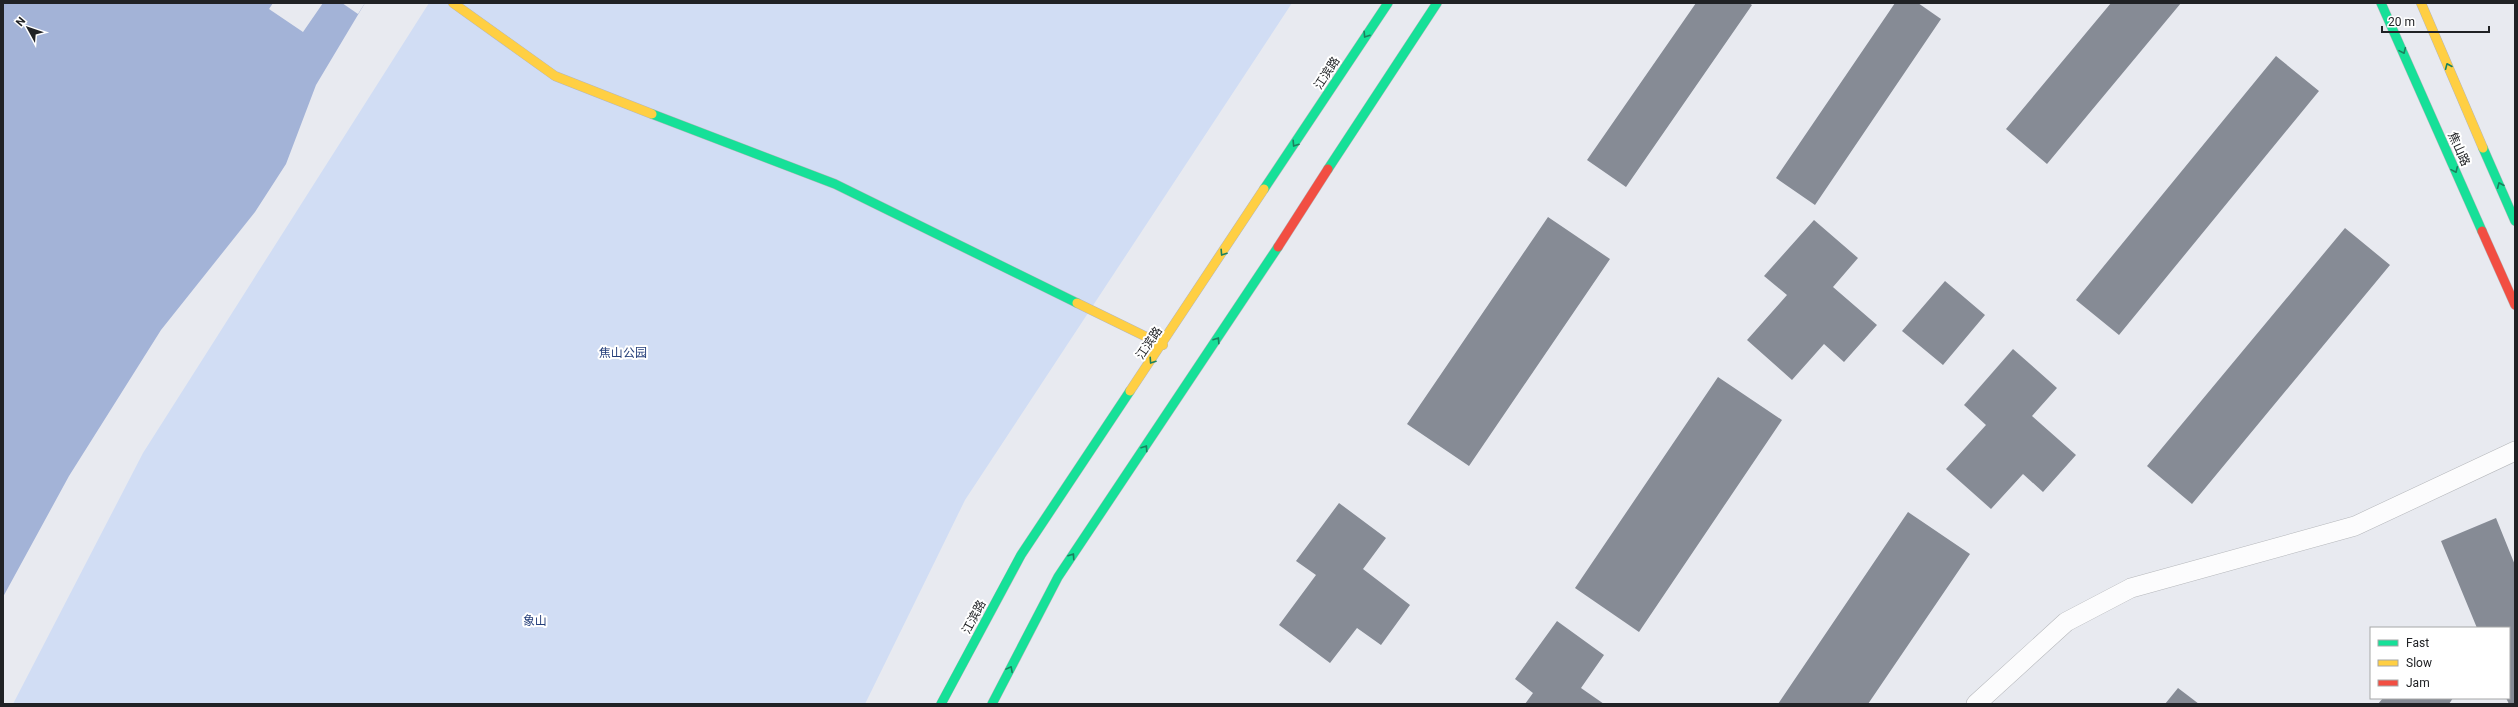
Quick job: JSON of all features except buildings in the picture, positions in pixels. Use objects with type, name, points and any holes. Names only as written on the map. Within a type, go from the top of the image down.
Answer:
[{"type":"main road","points":[[453,3],[555,76],[835,184],[1162,345]]},
{"type":"main road","name":"江滨路","points":[[941,704],[1021,555],[1388,3]]},
{"type":"main road","points":[[992,704],[1058,577],[1198,369],[1437,3]]},
{"type":"main road","name":"焦山路","points":[[2381,3],[2515,305]]},
{"type":"main road","name":"焦山路","points":[[2421,3],[2515,221]]},
{"type":"lane","points":[[1976,704],[2066,622],[2131,588],[2355,526],[2515,451]]},
{"type":"green space","name":"焦山公园","points":[[429,3],[1292,3],[965,500],[865,704],[13,704],[143,453]]},
{"type":"shaded area","points":[[3,3],[365,3],[316,85],[286,164],[255,212],[161,330],[69,476],[3,597]]},
{"type":"pier","points":[[273,3],[323,3],[303,32],[269,9]]},
{"type":"pier","points":[[342,3],[365,3],[358,14]]},
{"type":"traffic: fast","points":[[1264,189],[1388,3]]},
{"type":"traffic: fast","points":[[1328,169],[1437,3]]},
{"type":"traffic: fast","points":[[2381,3],[2482,231]]},
{"type":"traffic: fast","points":[[652,114],[835,184],[1077,303]]},
{"type":"traffic: fast","points":[[2483,148],[2515,221]]},
{"type":"traffic: fast","points":[[992,704],[1058,577],[1278,247]]},
{"type":"traffic: fast","points":[[941,704],[1021,555],[1130,391]]},
{"type":"traffic: slow","points":[[453,3],[555,76],[652,114]]},
{"type":"traffic: slow","points":[[2421,3],[2483,148]]},
{"type":"traffic: slow","points":[[1130,391],[1264,189]]},
{"type":"traffic: slow","points":[[1077,303],[1163,345]]},
{"type":"traffic: jam","points":[[1278,247],[1328,169]]},
{"type":"traffic: jam","points":[[2482,231],[2515,305]]},
{"type":"park label","name":"象山","points":[[535,621]]}]
